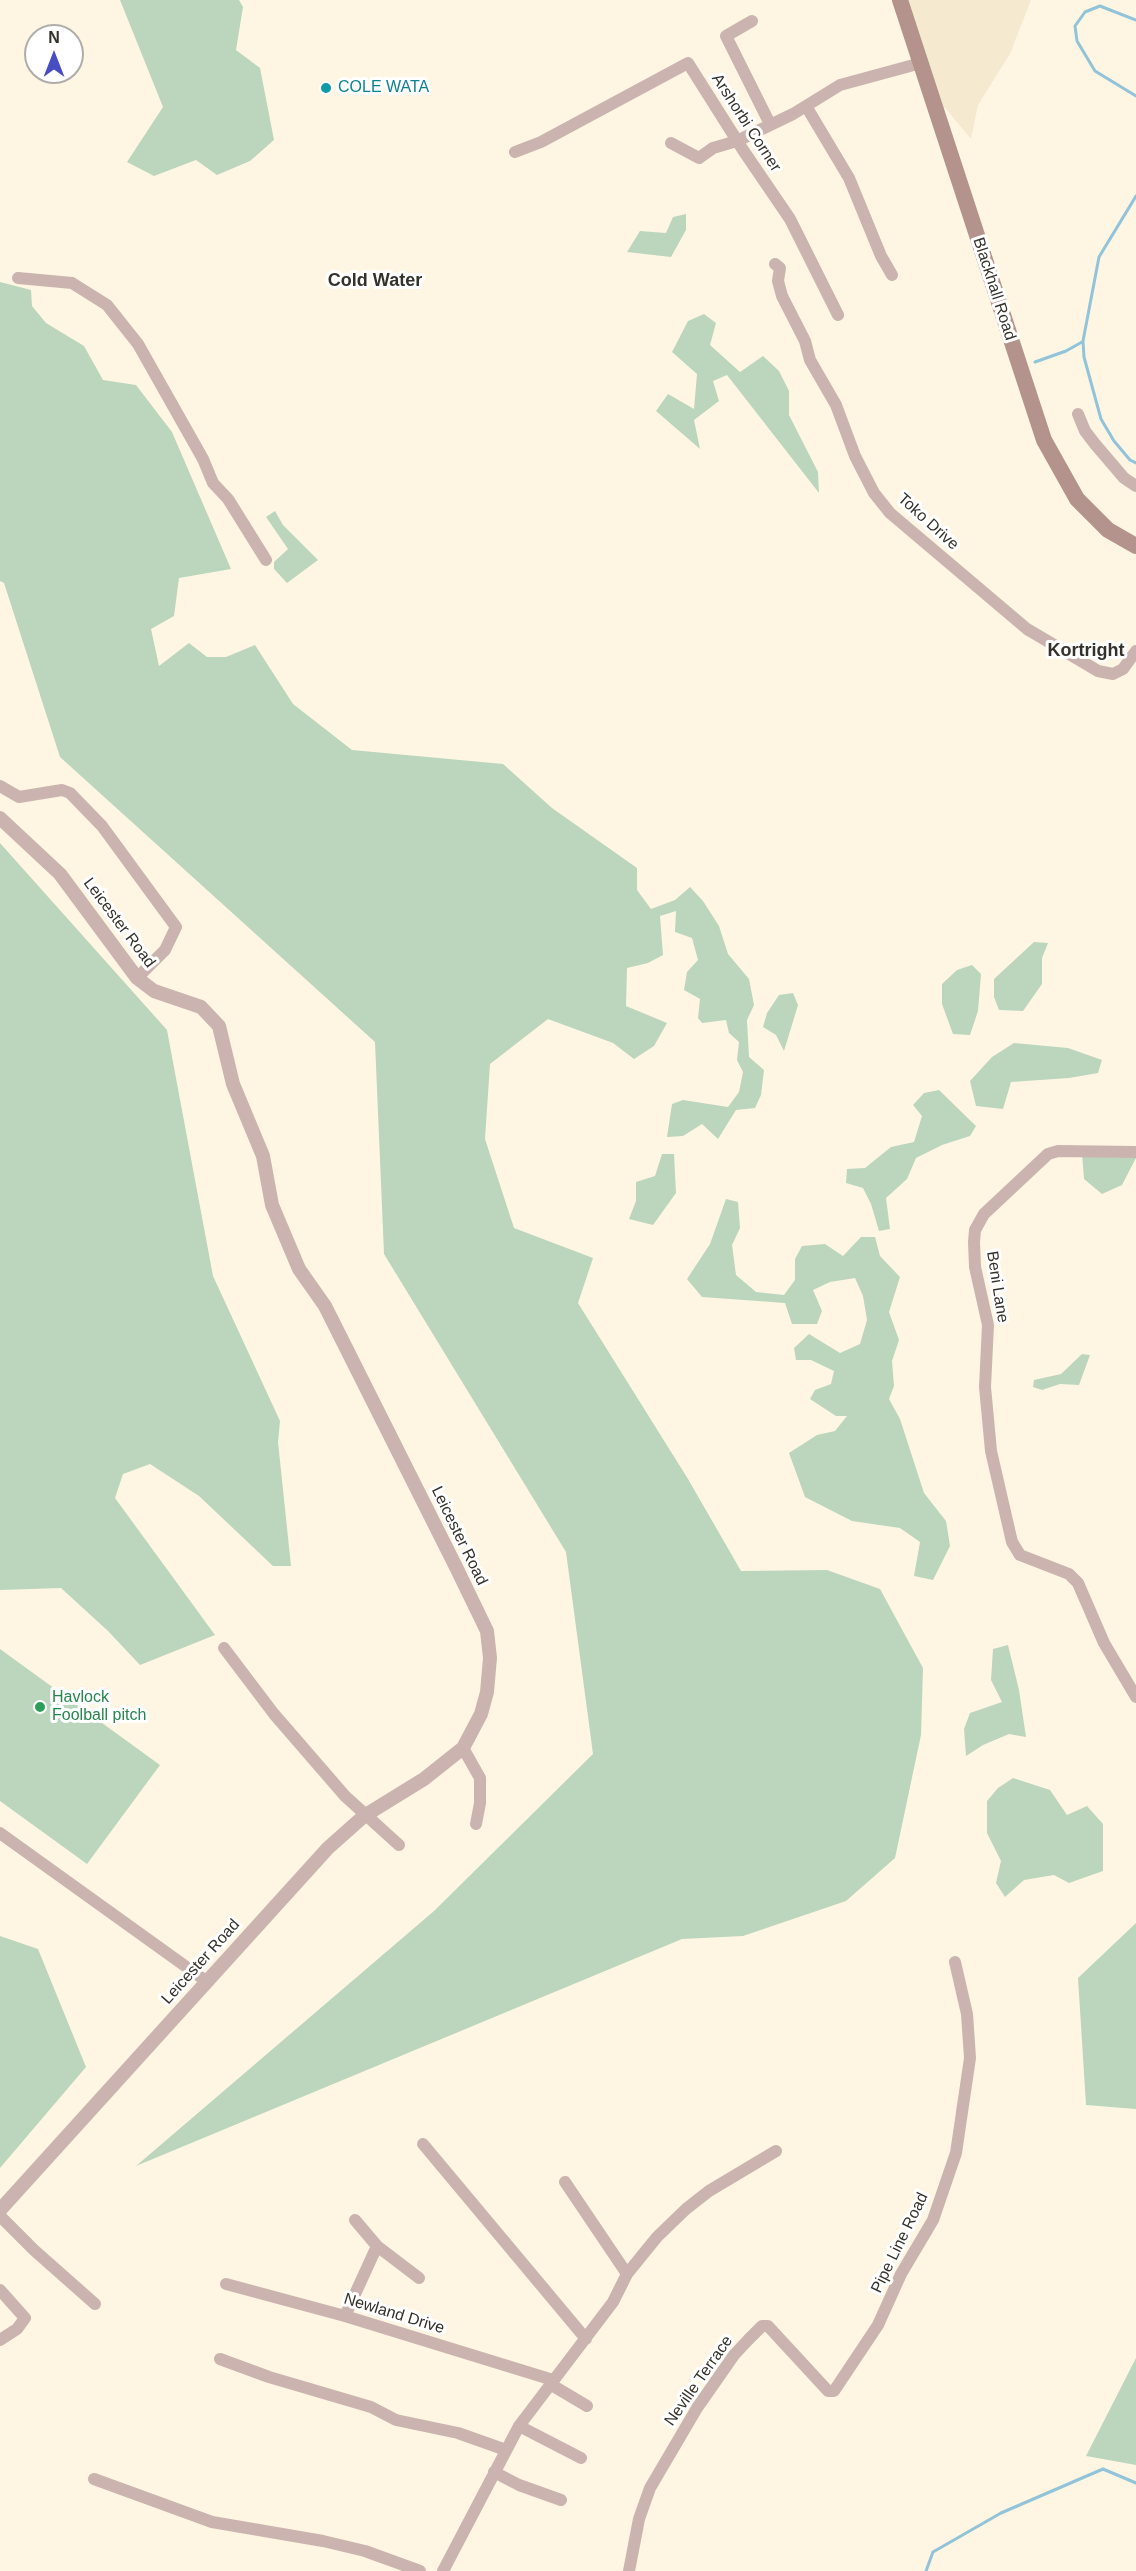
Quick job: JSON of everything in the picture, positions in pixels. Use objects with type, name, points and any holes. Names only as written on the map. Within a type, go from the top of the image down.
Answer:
[{"type":"main road","name":"Blackhall Road","points":[[900,0],[1044,440],[1077,499],[1108,530],[1136,546]]},
{"type":"street","points":[[752,21],[726,36],[770,124]]},
{"type":"street","name":"Arshorbi Corner","points":[[515,152],[573,125],[688,63],[790,219],[838,315]]},
{"type":"street","points":[[670,143],[699,158],[713,148],[737,141],[806,106],[840,85],[921,63]]},
{"type":"street","points":[[806,106],[849,178],[881,256],[892,275]]},
{"type":"street","name":"Toko Drive","points":[[775,264],[780,267],[778,281],[782,296],[805,341],[810,360],[836,405],[855,456],[874,493],[890,513],[1027,629],[1098,671],[1113,674],[1123,669],[1136,651]]},
{"type":"street","points":[[18,278],[72,283],[107,305],[138,344],[213,483],[228,499],[266,560]]},
{"type":"street","points":[[1078,414],[1095,444],[1124,478],[1136,486]]},
{"type":"street","points":[[0,786],[19,797],[62,790],[70,793],[102,826],[176,927],[165,950],[137,978]]},
{"type":"street","name":"Leicester Road","points":[[0,818],[60,874],[137,978],[154,991],[201,1007],[219,1026],[233,1084],[263,1156],[272,1205],[298,1269],[325,1306],[337,1329],[483,1624],[490,1647],[487,1692],[477,1725],[463,1748],[424,1779],[364,1816],[308,1869],[0,2210]]},
{"type":"street","name":"Beni Lane","points":[[1136,1152],[1058,1151],[1048,1154],[999,1198],[984,1214],[975,1230],[975,1267],[988,1325],[985,1387],[991,1451],[1012,1542],[1020,1555],[1069,1574],[1078,1583],[1104,1643],[1136,1697]]},
{"type":"street","points":[[224,1648],[274,1714],[364,1816],[399,1845]]},
{"type":"street","points":[[463,1748],[480,1778],[480,1803],[476,1824]]},
{"type":"street","points":[[0,1833],[206,1982]]},
{"type":"street","name":"Pipe Line Road","points":[[883,2314],[901,2274],[933,2220],[956,2153],[964,2117],[969,2038],[954,1962]]},
{"type":"street","points":[[423,2144],[586,2339]]},
{"type":"street","points":[[443,2571],[519,2426],[613,2302],[627,2274],[657,2237],[686,2209],[709,2191],[776,2151]]},
{"type":"street","points":[[565,2182],[627,2274]]},
{"type":"street","points":[[0,2216],[33,2250],[95,2304]]},
{"type":"street","points":[[355,2220],[378,2246],[419,2278]]},
{"type":"street","points":[[345,2316],[378,2246]]},
{"type":"street","name":"Newland Drive","points":[[226,2284],[345,2316],[551,2382],[587,2406]]},
{"type":"street","points":[[0,2290],[26,2318],[17,2329],[0,2340]]},
{"type":"street","name":"Neville Terrace","points":[[629,2571],[639,2519],[650,2488],[697,2408],[734,2355],[748,2340],[762,2326],[768,2326],[828,2391],[834,2391],[863,2350],[883,2314]]},
{"type":"street","points":[[220,2359],[269,2377],[371,2407],[396,2420],[458,2433],[506,2450]]},
{"type":"street","points":[[519,2426],[581,2458]]},
{"type":"street","points":[[494,2472],[527,2488],[561,2500]]},
{"type":"street","points":[[94,2479],[212,2522],[323,2541],[365,2552],[420,2571]]},
{"type":"shaded area","points":[[902,0],[1031,0],[1010,54],[978,105],[971,139],[945,108],[935,111]]},
{"type":"green space","points":[[120,0],[239,0],[243,7],[236,50],[260,68],[274,140],[250,161],[217,175],[196,160],[154,176],[127,162],[163,107]]},
{"type":"green space","points":[[686,214],[686,230],[671,257],[627,252],[640,231],[666,233],[673,217]]},
{"type":"green space","points":[[0,282],[31,290],[32,306],[46,323],[84,346],[103,380],[136,385],[172,432],[231,569],[179,578],[174,616],[151,629],[159,666],[189,643],[207,657],[226,657],[255,645],[293,704],[352,750],[503,764],[552,808],[637,868],[637,890],[651,909],[675,900],[690,887],[703,901],[719,926],[728,954],[749,979],[754,1005],[747,1020],[749,1057],[764,1070],[761,1095],[755,1108],[736,1110],[718,1139],[702,1124],[683,1136],[667,1137],[672,1104],[683,1100],[728,1107],[739,1092],[743,1072],[737,1060],[739,1042],[729,1033],[726,1020],[702,1023],[698,1018],[700,999],[684,990],[687,972],[698,960],[692,938],[675,932],[676,911],[660,916],[663,955],[648,963],[627,968],[626,1006],[667,1023],[654,1046],[634,1059],[613,1043],[548,1019],[490,1064],[485,1139],[514,1228],[593,1258],[578,1303],[688,1479],[741,1571],[827,1570],[880,1589],[923,1668],[921,1735],[895,1858],[846,1901],[743,1936],[682,1939],[136,2166],[434,1911],[593,1754],[566,1552],[384,1254],[375,1042],[60,757],[4,583],[0,581]]},
{"type":"green space","points":[[704,314],[716,323],[710,345],[740,372],[763,356],[779,371],[789,391],[789,415],[818,472],[819,493],[727,375],[713,381],[719,401],[694,420],[700,449],[656,411],[668,394],[694,409],[697,374],[672,352],[688,321]]},
{"type":"green space","points":[[275,511],[283,525],[318,560],[287,583],[274,569],[274,562],[288,549],[266,517]]},
{"type":"green space","points":[[0,843],[167,1030],[213,1276],[280,1421],[278,1442],[291,1566],[273,1566],[199,1496],[150,1464],[123,1474],[115,1498],[215,1635],[140,1665],[108,1631],[61,1588],[0,1590]]},
{"type":"green space","points":[[1034,942],[1048,943],[1042,958],[1042,984],[1023,1011],[999,1010],[994,997],[994,979]]},
{"type":"green space","points":[[972,965],[981,974],[978,1011],[970,1035],[953,1034],[942,1004],[942,984],[957,970]]},
{"type":"green space","points":[[793,993],[798,1005],[784,1051],[776,1035],[763,1027],[767,1013],[779,995]]},
{"type":"green space","points":[[1014,1043],[1068,1048],[1102,1060],[1098,1073],[1069,1078],[1011,1082],[1003,1109],[976,1106],[970,1081],[992,1057]]},
{"type":"green space","points":[[939,1090],[976,1126],[970,1136],[942,1145],[916,1158],[907,1179],[886,1198],[890,1229],[879,1231],[871,1204],[863,1188],[846,1183],[847,1169],[865,1168],[891,1147],[914,1142],[922,1116],[913,1105],[924,1093]]},
{"type":"green space","points":[[1082,1153],[1136,1158],[1122,1185],[1102,1194],[1084,1179]]},
{"type":"green space","points":[[662,1154],[674,1154],[676,1193],[653,1225],[629,1219],[636,1201],[636,1182],[655,1176]]},
{"type":"green space","points":[[726,1199],[738,1202],[740,1228],[732,1245],[736,1275],[756,1292],[784,1295],[795,1280],[795,1259],[802,1246],[825,1244],[843,1256],[861,1237],[875,1237],[880,1256],[900,1277],[889,1312],[899,1340],[892,1361],[894,1386],[889,1399],[900,1419],[924,1493],[946,1521],[950,1546],[933,1580],[914,1576],[920,1542],[900,1528],[852,1521],[805,1497],[789,1453],[817,1435],[835,1431],[847,1416],[836,1416],[810,1399],[815,1390],[831,1384],[834,1371],[811,1360],[796,1360],[794,1348],[809,1334],[840,1353],[860,1344],[867,1320],[863,1296],[855,1278],[830,1282],[813,1290],[822,1311],[817,1324],[792,1324],[785,1303],[702,1297],[687,1279],[710,1244]]},
{"type":"green space","points":[[1082,1354],[1090,1355],[1079,1385],[1060,1384],[1042,1390],[1033,1387],[1034,1380],[1061,1374]]},
{"type":"green space","points":[[1008,1645],[1019,1690],[1026,1737],[1009,1734],[983,1745],[966,1756],[964,1729],[970,1713],[1002,1702],[991,1680],[993,1649]]},
{"type":"green space","name":"Havlock Foolball pitch","points":[[0,1649],[160,1765],[87,1864],[0,1801]]},
{"type":"green space","points":[[1013,1778],[1050,1790],[1067,1815],[1087,1806],[1103,1824],[1103,1871],[1069,1883],[1054,1875],[1024,1880],[1005,1897],[996,1883],[1001,1861],[987,1833],[987,1801],[998,1788]]},
{"type":"green space","points":[[1136,1923],[1136,2109],[1086,2105],[1078,1978]]},
{"type":"green space","points":[[0,1936],[38,1949],[86,2067],[0,2168]]},
{"type":"green space","points":[[1136,2358],[1136,2465],[1086,2456]]},
{"type":"waterway","points":[[1136,20],[1100,6],[1085,12],[1075,26],[1077,41],[1095,71],[1136,96]]},
{"type":"waterway","points":[[1136,196],[1099,257],[1083,341],[1084,357],[1101,419],[1114,441],[1130,460],[1136,463]]},
{"type":"waterway","points":[[1035,362],[1066,351],[1082,342]]},
{"type":"waterway","points":[[926,2571],[933,2552],[1001,2513],[1103,2469],[1136,2483]]},
{"type":"place","name":"COLE WATA","points":[[326,88]]},
{"type":"place","name":"Havlock Foolball pitch","points":[[40,1707]]},
{"type":"district","name":"Cold Water","points":[[375,281]]},
{"type":"district","name":"Kortright","points":[[1086,651]]}]
